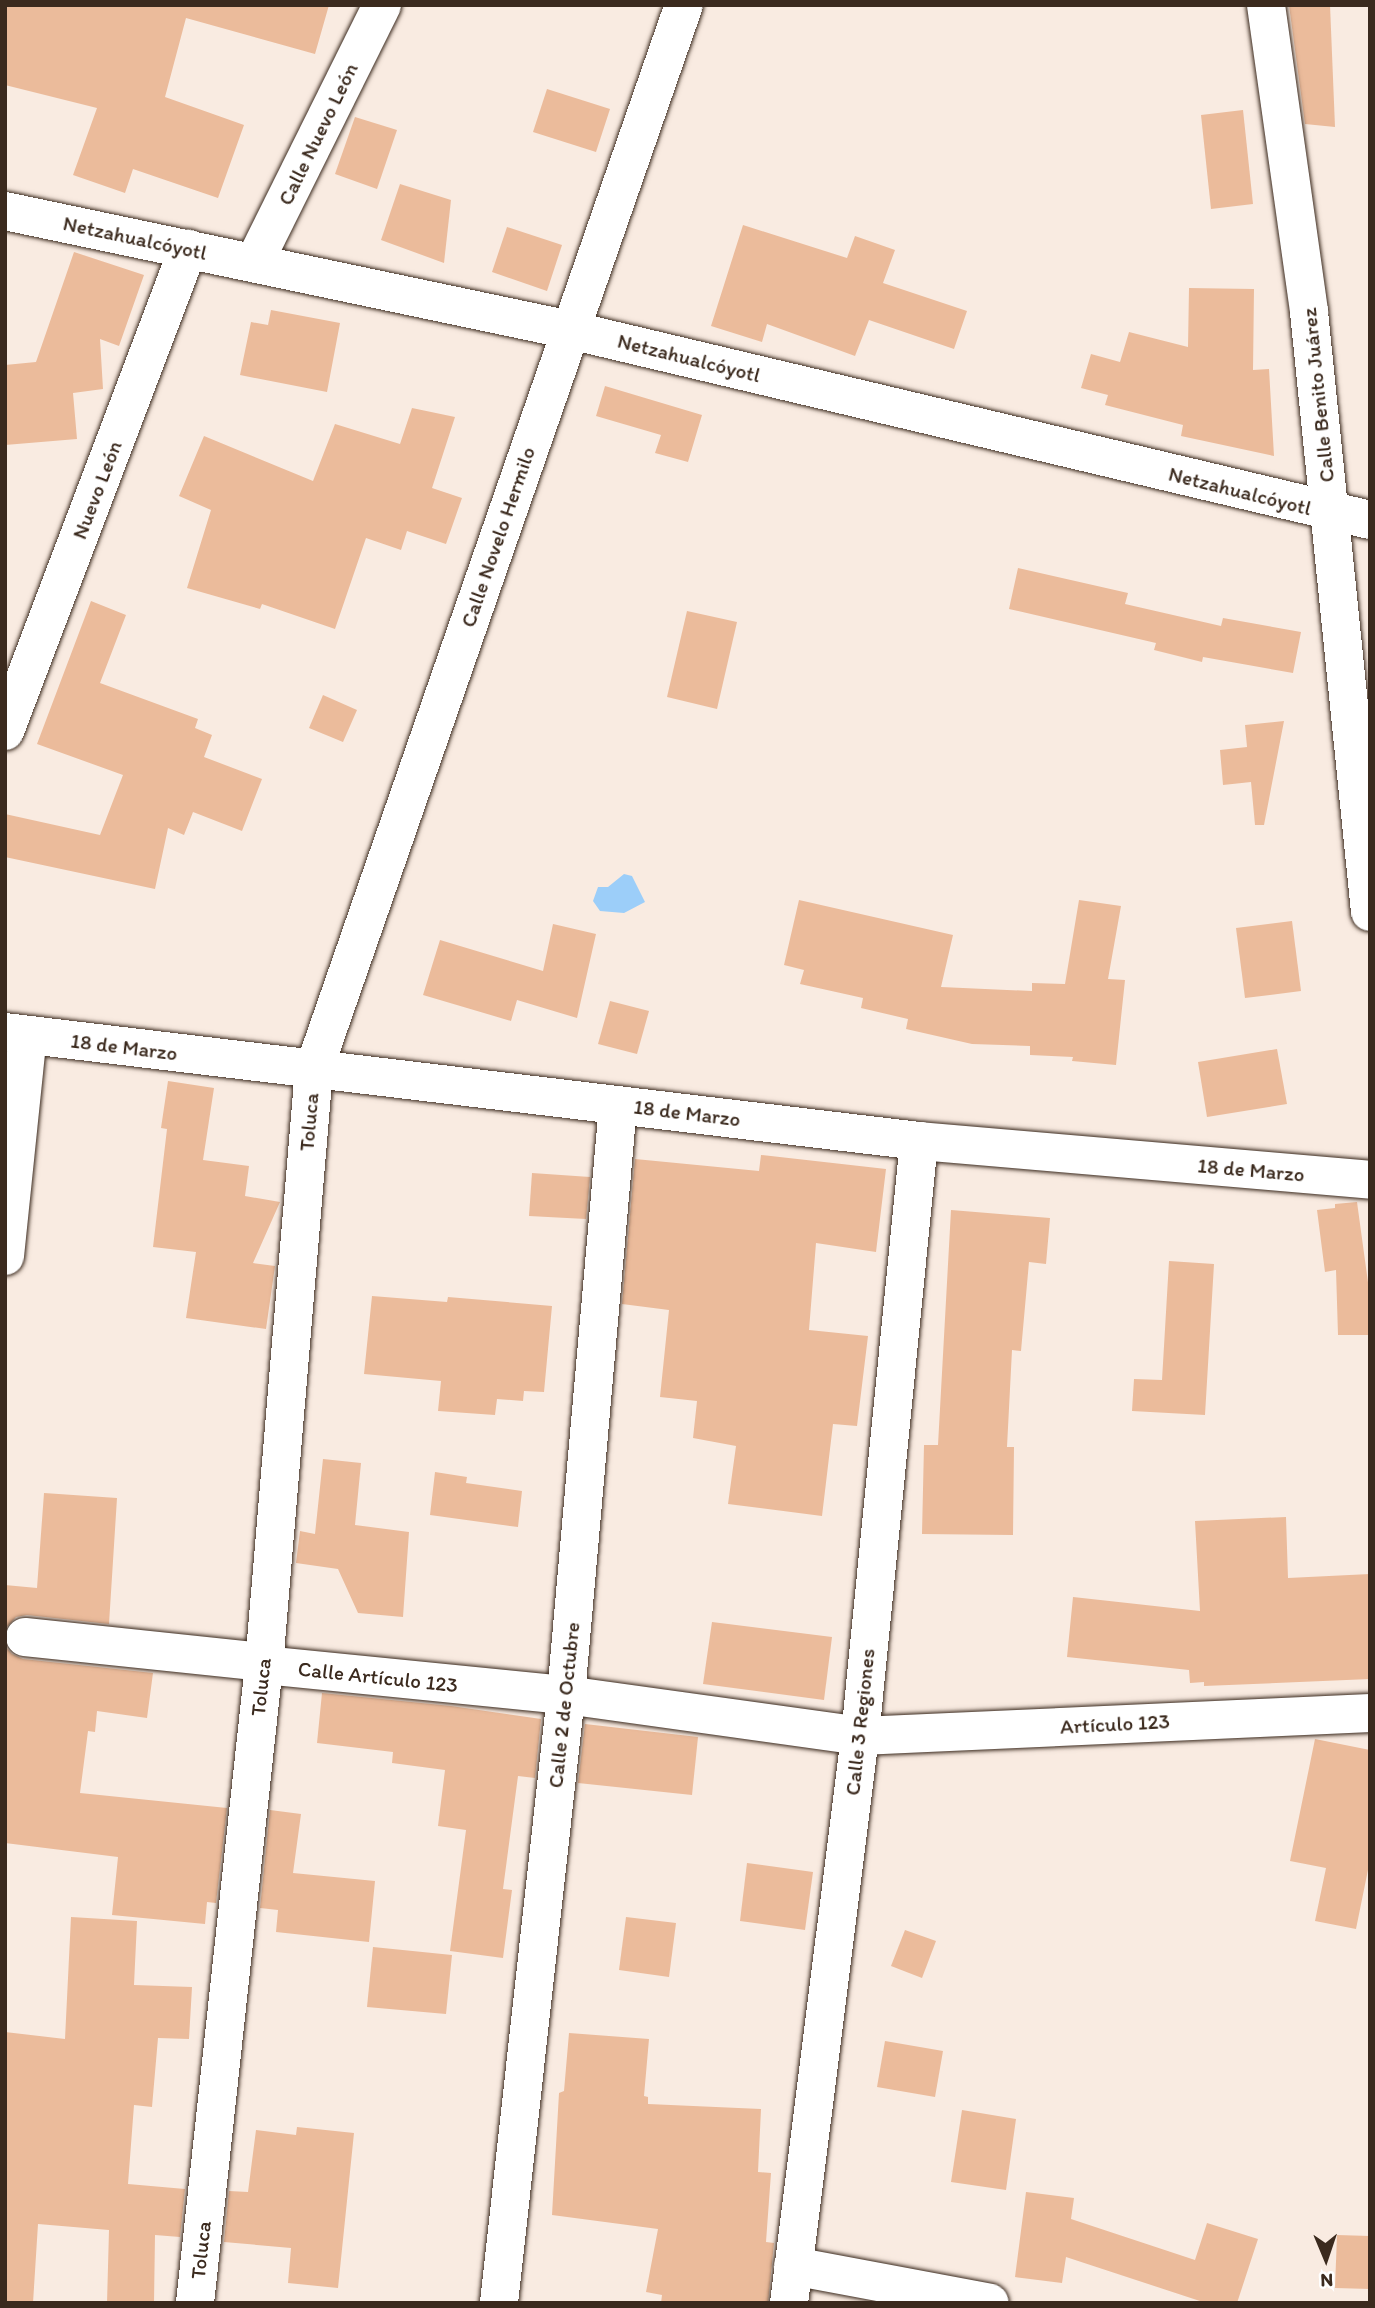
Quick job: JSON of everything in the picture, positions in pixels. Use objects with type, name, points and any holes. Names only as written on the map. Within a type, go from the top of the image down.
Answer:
[{"type":"street","name":"Calle Nuevo León","points":[[254,263],[382,5]]},
{"type":"street","name":"Calle Novelo Hermilo","points":[[314,1069],[684,5]]},
{"type":"street","name":"Calle Benito Juárez","points":[[1266,5],[1309,312],[1370,912]]},
{"type":"street","name":"Netzahualcóyotl","points":[[5,211],[570,330],[1330,513],[1370,520]]},
{"type":"street","name":"Nuevo León","points":[[5,731],[188,249]]},
{"type":"street","name":"18 de Marzo","points":[[17,1034],[919,1141],[1370,1180]]},
{"type":"street","points":[[5,1256],[17,1034]]},
{"type":"street","name":"Toluca","points":[[195,2303],[264,1665],[314,1069]]},
{"type":"street","name":"Calle 2 de Octubre","points":[[499,2303],[566,1695],[618,1105]]},
{"type":"street","name":"Calle 3 Regiones","points":[[791,2284],[860,1736],[919,1141]]},
{"type":"street","name":"Calle Artículo 123","points":[[25,1637],[255,1661],[264,1665],[566,1695],[860,1736]]},
{"type":"street","name":"Artículo 123","points":[[860,1736],[1370,1713]]},
{"type":"street","points":[[791,2284],[990,2303]]},
{"type":"water","points":[[624,874],[632,876],[645,902],[624,913],[600,911],[593,901],[598,887],[608,887]]},
{"type":"building","points":[[5,5],[329,5],[315,54],[186,18],[165,97],[244,125],[218,198],[133,169],[125,193],[73,175],[97,108],[5,85]]},
{"type":"building","points":[[1289,5],[1330,5],[1335,127],[1305,124]]},
{"type":"building","points":[[547,89],[610,109],[596,152],[533,132]]},
{"type":"building","points":[[1243,110],[1253,204],[1211,209],[1201,115]]},
{"type":"building","points":[[355,117],[397,130],[377,189],[335,174]]},
{"type":"building","points":[[400,184],[451,200],[444,263],[381,240]]},
{"type":"building","points":[[743,225],[847,258],[855,236],[895,250],[883,283],[967,311],[954,349],[869,320],[855,356],[767,324],[762,342],[711,326]]},
{"type":"building","points":[[507,227],[562,245],[547,291],[492,272]]},
{"type":"building","points":[[74,252],[144,275],[119,346],[100,339],[103,389],[73,393],[77,439],[5,445],[5,365],[36,362]]},
{"type":"building","points":[[1189,288],[1254,289],[1253,370],[1269,369],[1274,456],[1181,436],[1183,425],[1105,405],[1108,395],[1081,388],[1091,354],[1120,362],[1129,332],[1188,347]]},
{"type":"building","points":[[271,310],[340,323],[327,392],[240,375],[251,322],[268,325]]},
{"type":"building","points":[[605,386],[702,415],[688,462],[655,453],[661,435],[596,416]]},
{"type":"building","points":[[412,408],[455,417],[432,488],[462,498],[446,544],[407,531],[401,550],[366,538],[335,629],[262,604],[260,609],[187,588],[211,510],[179,496],[204,436],[313,481],[335,424],[400,444]]},
{"type":"building","points":[[1018,568],[1128,593],[1125,604],[1221,626],[1223,618],[1301,632],[1293,673],[1203,657],[1202,662],[1154,650],[1156,643],[1009,609]]},
{"type":"building","points":[[91,601],[126,615],[100,683],[198,719],[195,728],[212,735],[204,757],[262,779],[242,831],[193,812],[184,835],[168,828],[155,889],[5,857],[5,814],[100,835],[123,775],[37,744]]},
{"type":"building","points":[[687,611],[737,622],[717,709],[667,697]]},
{"type":"building","points":[[323,695],[357,710],[343,742],[309,728]]},
{"type":"building","points":[[1284,721],[1264,825],[1255,825],[1251,782],[1223,785],[1220,750],[1247,747],[1245,725]]},
{"type":"building","points":[[799,900],[953,935],[941,987],[1032,991],[1032,983],[1065,984],[1079,900],[1121,906],[1108,979],[1125,980],[1116,1065],[1072,1061],[1073,1057],[1030,1055],[1030,1046],[972,1044],[906,1029],[908,1019],[861,1008],[863,998],[800,984],[804,970],[784,965]]},
{"type":"building","points":[[1292,921],[1301,991],[1245,998],[1236,928]]},
{"type":"building","points":[[553,924],[596,934],[577,1018],[517,1000],[511,1021],[423,995],[440,940],[543,971]]},
{"type":"building","points":[[610,1001],[649,1011],[637,1054],[598,1044]]},
{"type":"building","points":[[1277,1049],[1287,1104],[1207,1117],[1198,1062]]},
{"type":"building","points":[[168,1081],[214,1088],[203,1160],[249,1166],[245,1196],[280,1202],[253,1263],[275,1266],[266,1329],[186,1318],[196,1252],[153,1247],[167,1129],[161,1128]]},
{"type":"building","points":[[761,1155],[886,1169],[876,1252],[816,1243],[809,1330],[868,1336],[857,1426],[833,1424],[822,1516],[728,1504],[736,1446],[693,1438],[697,1401],[660,1397],[669,1310],[622,1304],[635,1159],[759,1171]]},
{"type":"building","points":[[532,1173],[590,1177],[586,1219],[529,1216]]},
{"type":"building","points":[[1357,1202],[1370,1297],[1370,1335],[1338,1335],[1336,1270],[1325,1272],[1317,1210],[1335,1208],[1335,1204]]},
{"type":"building","points":[[951,1210],[1050,1218],[1046,1264],[1029,1262],[1021,1351],[1012,1350],[1007,1447],[1014,1447],[1013,1535],[922,1534],[924,1445],[938,1445]]},
{"type":"building","points":[[1169,1261],[1214,1264],[1205,1415],[1132,1411],[1134,1379],[1162,1380]]},
{"type":"building","points":[[372,1296],[447,1302],[448,1297],[552,1306],[544,1392],[524,1391],[523,1401],[497,1399],[495,1415],[438,1411],[441,1381],[364,1374]]},
{"type":"building","points":[[323,1459],[361,1463],[355,1525],[409,1532],[403,1617],[358,1613],[338,1569],[296,1563],[300,1531],[315,1534]]},
{"type":"building","points":[[435,1472],[467,1477],[466,1483],[522,1491],[518,1527],[430,1515]]},
{"type":"building","points":[[44,1493],[117,1498],[109,1624],[27,1615],[16,1617],[5,1629],[5,1585],[37,1588]]},
{"type":"building","points":[[1286,1517],[1288,1578],[1370,1574],[1370,1679],[1204,1686],[1204,1682],[1190,1683],[1189,1670],[1067,1657],[1073,1597],[1200,1611],[1195,1521]]},
{"type":"building","points":[[712,1622],[832,1637],[824,1700],[703,1684]]},
{"type":"building","points":[[5,1646],[12,1654],[23,1659],[153,1673],[147,1718],[97,1711],[95,1732],[88,1731],[80,1793],[227,1808],[216,1903],[207,1902],[205,1924],[112,1915],[118,1857],[5,1843]]},
{"type":"building","points":[[322,1693],[451,1706],[541,1719],[535,1778],[518,1776],[503,1889],[512,1890],[503,1958],[450,1951],[466,1830],[438,1826],[445,1770],[392,1763],[393,1752],[317,1743]]},
{"type":"building","points":[[585,1724],[698,1737],[692,1795],[578,1783]]},
{"type":"building","points":[[1315,1739],[1370,1750],[1370,1860],[1356,1929],[1315,1921],[1326,1868],[1290,1861]]},
{"type":"building","points":[[270,1810],[301,1814],[293,1873],[375,1881],[369,1942],[276,1932],[278,1910],[260,1908]]},
{"type":"building","points":[[747,1863],[813,1872],[805,1930],[740,1921]]},
{"type":"building","points":[[71,1917],[137,1921],[134,1985],[192,1987],[189,2039],[158,2038],[152,2107],[134,2105],[128,2184],[185,2189],[180,2237],[155,2235],[154,2303],[107,2303],[109,2230],[38,2224],[33,2303],[5,2303],[5,2032],[65,2039]]},
{"type":"building","points":[[626,1917],[676,1923],[669,1977],[619,1970]]},
{"type":"building","points":[[905,1930],[936,1941],[922,1978],[891,1966]]},
{"type":"building","points":[[373,1947],[452,1955],[446,2014],[367,2007]]},
{"type":"building","points":[[569,2033],[649,2039],[644,2096],[648,2097],[648,2104],[761,2109],[758,2172],[771,2173],[766,2242],[774,2243],[768,2303],[661,2303],[662,2295],[646,2292],[658,2229],[552,2215],[559,2093],[564,2091]]},
{"type":"building","points":[[885,2041],[943,2051],[935,2097],[877,2087]]},
{"type":"building","points":[[962,2110],[1016,2119],[1006,2190],[951,2182]]},
{"type":"building","points":[[297,2127],[354,2133],[338,2288],[288,2283],[291,2248],[224,2242],[229,2191],[248,2192],[256,2130],[296,2135]]},
{"type":"building","points":[[1026,2192],[1074,2198],[1071,2219],[1195,2260],[1207,2223],[1258,2239],[1237,2303],[1206,2303],[1066,2257],[1062,2283],[1015,2277]]},
{"type":"building","points":[[1337,2235],[1370,2236],[1370,2289],[1335,2288]]}]
